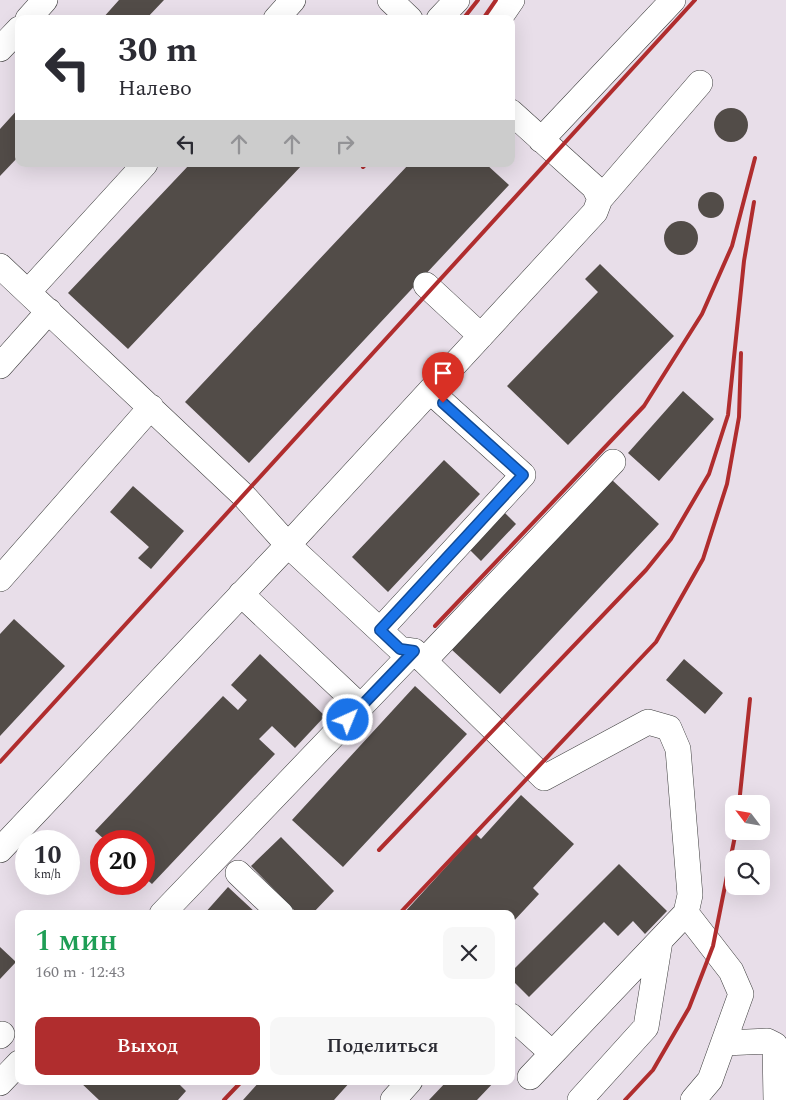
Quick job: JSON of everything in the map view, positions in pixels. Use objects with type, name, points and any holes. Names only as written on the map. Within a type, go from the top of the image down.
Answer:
[{"type":"lane","points":[[32,15],[45,0]]},
{"type":"lane","points":[[280,15],[293,0]]},
{"type":"lane","points":[[390,0],[406,15]]},
{"type":"lane","points":[[443,15],[457,0]]},
{"type":"lane","points":[[502,15],[512,0]]},
{"type":"lane","points":[[541,140],[673,0]]},
{"type":"lane","points":[[0,49],[15,33]]},
{"type":"lane","points":[[0,850],[288,545],[595,212],[600,199],[700,83]]},
{"type":"lane","points":[[515,116],[594,187],[600,199]]},
{"type":"lane","points":[[28,292],[142,167]]},
{"type":"lane","points":[[0,266],[243,495],[288,545],[400,649],[419,656],[544,778],[648,722],[669,728],[678,749],[690,895],[686,913],[530,1077]]},
{"type":"lane","points":[[426,285],[481,336]]},
{"type":"lane","points":[[0,366],[50,312]]},
{"type":"lane","points":[[380,630],[523,475],[430,391]]},
{"type":"lane","points":[[0,579],[151,407]]},
{"type":"lane","points":[[166,910],[361,707],[419,656],[613,462]]},
{"type":"lane","points":[[241,594],[361,707]]},
{"type":"lane","points":[[238,873],[277,910]]},
{"type":"lane","points":[[686,913],[732,971],[740,994],[710,1080],[693,1100]]},
{"type":"lane","points":[[580,1100],[646,1028],[660,941]]},
{"type":"lane","points":[[515,1020],[552,1053]]},
{"type":"lane","points":[[724,1043],[767,1041],[775,1045],[776,1100]]},
{"type":"lane","points":[[0,1083],[15,1067]]},
{"type":"lane","points":[[393,1100],[406,1085]]},
{"type":"shaded area","points":[[0,0],[786,0],[786,1100],[0,1100]]},
{"type":"building","points":[[119,0],[164,0],[150,15],[106,15]]},
{"type":"building","points":[[731,108],[738,109],[743,113],[747,118],[747,132],[743,137],[738,141],[731,142],[724,141],[719,137],[715,132],[714,125],[715,118],[719,113],[724,109]]},
{"type":"building","points":[[15,112],[15,160],[0,176],[0,129]]},
{"type":"building","points":[[187,167],[300,167],[128,349],[68,293]]},
{"type":"building","points":[[406,167],[489,167],[509,185],[249,463],[185,402]]},
{"type":"building","points":[[711,192],[720,196],[724,205],[720,214],[711,218],[702,214],[698,205],[702,196]]},
{"type":"building","points":[[681,221],[688,222],[693,226],[697,231],[697,245],[693,250],[688,254],[681,255],[674,254],[669,250],[665,245],[664,238],[665,231],[669,226],[674,222]]},
{"type":"building","points":[[600,264],[674,336],[568,445],[507,386],[598,292],[585,279]]},
{"type":"building","points":[[683,391],[714,419],[659,481],[628,453]]},
{"type":"building","points":[[444,460],[480,494],[388,592],[352,557]]},
{"type":"building","points":[[611,479],[659,524],[500,694],[451,649]]},
{"type":"building","points":[[133,486],[184,531],[151,569],[138,558],[149,547],[110,512]]},
{"type":"building","points":[[504,512],[516,524],[481,561],[469,549]]},
{"type":"building","points":[[14,619],[65,666],[0,736],[0,634]]},
{"type":"building","points":[[260,654],[325,716],[295,748],[272,726],[259,739],[275,754],[155,881],[155,830],[96,830],[223,696],[238,710],[247,700],[231,685]]},
{"type":"building","points":[[684,659],[723,693],[705,714],[666,680]]},
{"type":"building","points":[[415,686],[467,734],[343,867],[292,820]]},
{"type":"building","points":[[521,795],[574,844],[533,888],[539,894],[515,920],[515,910],[407,910],[476,834],[481,839]]},
{"type":"building","points":[[281,837],[334,891],[316,910],[294,910],[251,866]]},
{"type":"building","points":[[619,864],[667,911],[645,934],[633,921],[618,936],[604,922],[529,997],[515,983],[515,968]]},
{"type":"building","points":[[228,887],[253,910],[208,910]]},
{"type":"building","points":[[0,947],[15,963],[0,979]]},
{"type":"building","points":[[83,1085],[180,1085],[186,1091],[178,1100],[99,1100]]},
{"type":"building","points":[[256,1085],[347,1085],[334,1100],[243,1100]]},
{"type":"building","points":[[443,1085],[491,1085],[477,1100],[429,1100]]},
{"type":"railway","points":[[466,15],[478,0]]},
{"type":"railway","points":[[486,15],[496,0]]},
{"type":"railway","points":[[0,762],[695,0]]},
{"type":"railway","points":[[435,626],[644,406],[702,314],[732,246],[755,158]]},
{"type":"railway","points":[[379,850],[646,570],[671,539],[709,474],[728,415],[744,261],[754,202]]},
{"type":"railway","points":[[403,910],[656,642],[703,559],[727,484],[739,417],[741,353]]},
{"type":"railway","points":[[740,795],[750,699]]},
{"type":"railway","points":[[625,1100],[653,1070],[689,1008],[713,946],[734,840]]},
{"type":"railway","points":[[224,1100],[238,1085]]},
{"type":"route","points":[[348,720],[414,651],[400,649],[380,630],[523,475],[443,403]]}]
